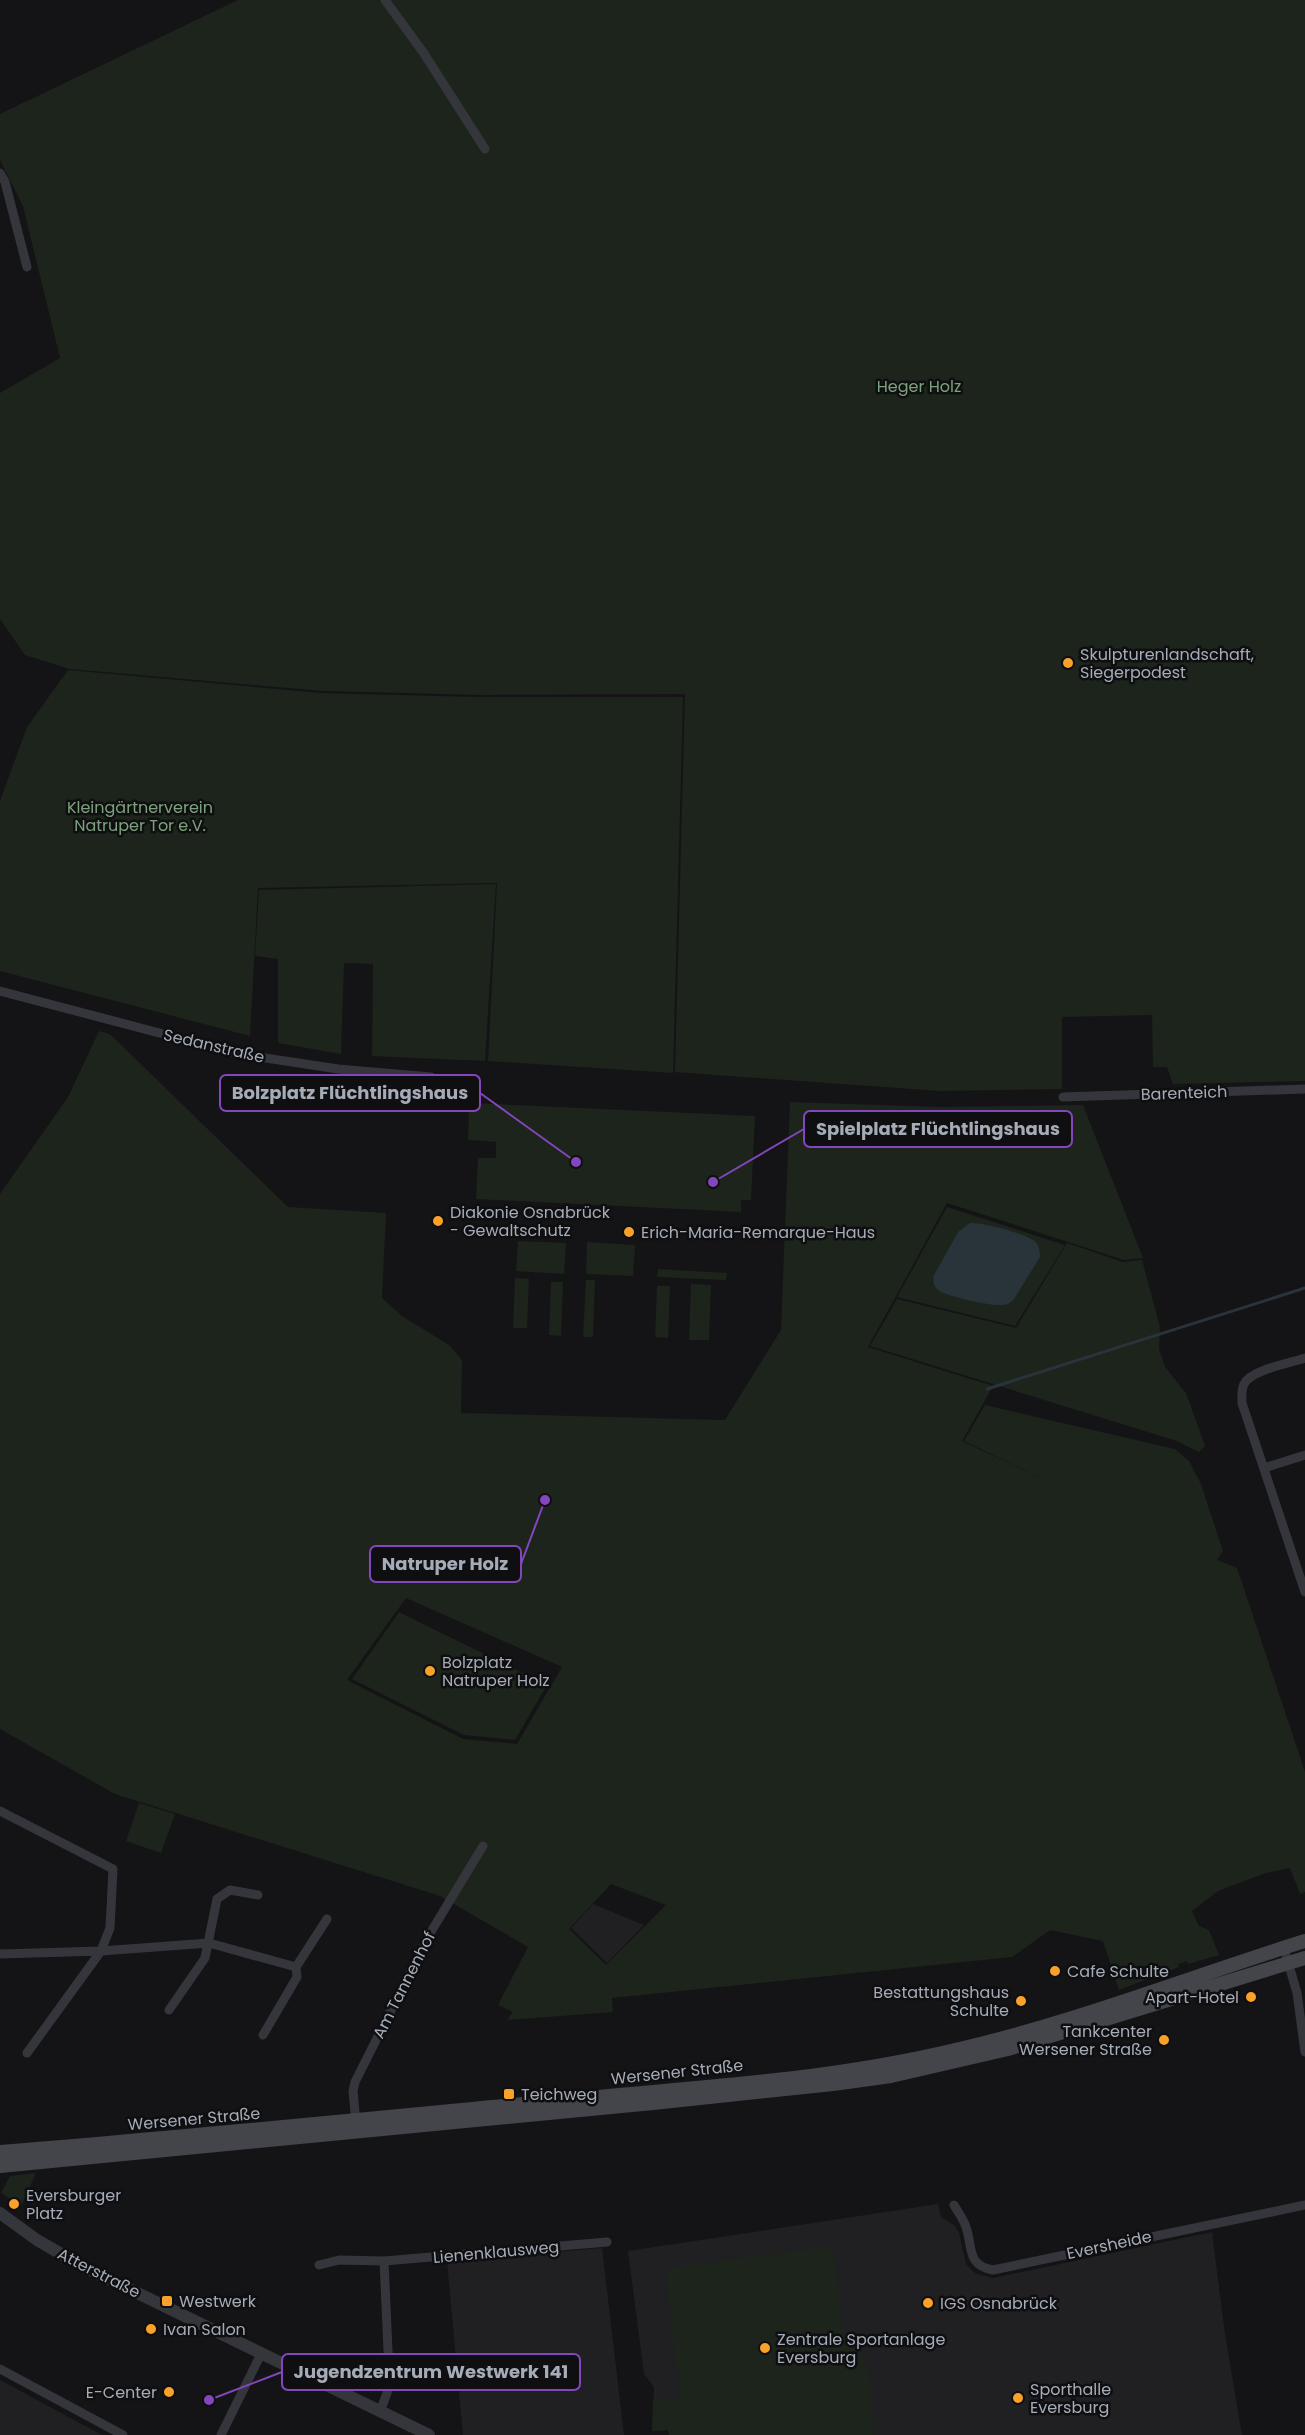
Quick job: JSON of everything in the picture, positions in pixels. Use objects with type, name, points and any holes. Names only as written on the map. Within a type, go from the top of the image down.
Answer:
[{"type":"main road","name":"Wersener Straße","points":[[0,2166],[768,2080],[889,2064],[955,2050],[1049,2025],[1305,1941]]},
{"type":"main road","name":"Wersener Straße","points":[[0,2152],[356,2126],[765,2092],[891,2076],[943,2066],[1014,2047],[1305,1958]]},
{"type":"street","points":[[385,0],[423,52],[485,148]]},
{"type":"street","points":[[0,172],[5,182],[27,267]]},
{"type":"street","name":"Sedanstraße","points":[[0,991],[239,1054],[338,1069],[431,1077]]},
{"type":"street","name":"Barenteich","points":[[1063,1097],[1305,1089]]},
{"type":"street","points":[[1305,1358],[1254,1374],[1245,1382],[1241,1391],[1242,1403],[1305,1592]]},
{"type":"street","points":[[1264,1468],[1305,1455]]},
{"type":"street","points":[[0,1811],[113,1869],[110,1928],[101,1951],[27,2053]]},
{"type":"street","name":"Am Tannenhof","points":[[356,2126],[353,2091],[355,2082],[429,1935],[483,1846]]},
{"type":"street","points":[[169,2010],[205,1958],[217,1899],[230,1890],[258,1895]]},
{"type":"street","points":[[263,2035],[297,1977],[297,1967],[327,1918]]},
{"type":"street","points":[[0,1954],[101,1951],[209,1942],[297,1967]]},
{"type":"street","points":[[1284,1948],[1297,1993],[1305,2052]]},
{"type":"street","name":"Eversheide","points":[[954,2205],[966,2228],[974,2260],[985,2269],[993,2270],[1305,2205]]},
{"type":"street","name":"Atterstraße","points":[[0,2213],[37,2241],[84,2267],[429,2435]]},
{"type":"street","name":"Lienenklausweg","points":[[318,2265],[339,2260],[384,2261],[607,2242]]},
{"type":"street","points":[[380,2412],[388,2390],[389,2373],[384,2261]]},
{"type":"street","points":[[221,2435],[261,2354]]},
{"type":"street","points":[[0,2370],[123,2435]]},
{"type":"shaded area","points":[[970,1223],[1012,1231],[1028,1237],[1038,1245],[1040,1257],[1014,1299],[1008,1304],[996,1305],[968,1300],[948,1295],[935,1286],[934,1275],[958,1232]]},
{"type":"shaded area","points":[[593,1904],[644,1925],[607,1963],[571,1928]]},
{"type":"shaded area","name":"IGS Osnabrück","points":[[938,2204],[941,2217],[955,2226],[959,2233],[966,2264],[975,2273],[993,2278],[1212,2232],[1224,2327],[1242,2435],[670,2435],[668,2430],[652,2431],[654,2387],[644,2374],[628,2251]]},
{"type":"shaded area","points":[[602,2248],[624,2435],[463,2435],[447,2261]]},
{"type":"shaded area","name":"E-Center","points":[[0,2380],[102,2435],[0,2435]]},
{"type":"green space","name":"Heger Holz","points":[[238,0],[1305,0],[1305,1081],[1173,1084],[1167,1067],[1153,1067],[1152,1015],[1062,1017],[1062,1089],[940,1091],[675,1072],[685,694],[481,695],[323,691],[70,669],[25,655],[0,619],[0,393],[60,358],[23,206],[0,160],[0,114]]},
{"type":"green space","name":"Kleingärtnerverein Natruper Tor e.V.","points":[[68,670],[321,693],[478,697],[683,697],[673,1073],[488,1061],[497,883],[258,888],[250,1036],[0,971],[0,801],[27,727]]},
{"type":"green space","points":[[496,884],[485,1061],[372,1056],[373,964],[344,963],[341,1054],[278,1043],[278,959],[255,956],[259,890]]},
{"type":"green space","points":[[99,1031],[110,1034],[288,1207],[386,1213],[382,1298],[402,1316],[449,1345],[462,1360],[461,1413],[725,1420],[781,1330],[790,1102],[939,1107],[1083,1105],[1143,1258],[1124,1260],[947,1203],[868,1347],[993,1386],[962,1441],[1047,1481],[964,1441],[985,1405],[1175,1449],[1189,1461],[1201,1484],[1223,1551],[1217,1560],[1237,1568],[1305,1772],[1305,1892],[1300,1894],[1290,1868],[1266,1873],[1218,1891],[1192,1911],[1199,1926],[1209,1930],[1219,1955],[1188,1964],[1187,1961],[1178,1964],[1179,1967],[1119,1990],[1103,1941],[1050,1930],[1012,1957],[612,1998],[613,2012],[507,2020],[513,2012],[498,2005],[528,1947],[440,1896],[115,1794],[0,1729],[0,1194],[68,1097]],"holes":[[[406,1598],[562,1667],[517,1744],[463,1739],[347,1680]],[[611,1884],[666,1905],[606,1965],[569,1929]]]},
{"type":"green space","points":[[469,1103],[755,1116],[751,1200],[741,1200],[741,1212],[476,1199],[478,1158],[496,1158],[496,1142],[468,1140]]},
{"type":"green space","points":[[947,1207],[1065,1245],[1015,1326],[897,1297]]},
{"type":"green space","points":[[518,1241],[566,1243],[564,1274],[516,1271]]},
{"type":"green space","points":[[587,1242],[635,1245],[633,1276],[586,1274]]},
{"type":"green space","points":[[1067,1243],[1123,1262],[1142,1260],[1160,1327],[1159,1349],[1165,1367],[1186,1393],[1205,1446],[1199,1452],[1177,1441],[870,1346],[897,1299],[1016,1328]]},
{"type":"green space","points":[[658,1269],[727,1273],[726,1280],[657,1277]]},
{"type":"green space","points":[[515,1278],[529,1279],[527,1328],[513,1328]]},
{"type":"green space","points":[[586,1280],[595,1280],[593,1337],[583,1337]]},
{"type":"green space","points":[[551,1282],[563,1282],[561,1336],[549,1335]]},
{"type":"green space","points":[[691,1284],[711,1285],[709,1340],[689,1340]]},
{"type":"green space","points":[[657,1286],[670,1286],[668,1338],[655,1337]]},
{"type":"green space","points":[[399,1612],[547,1685],[515,1740],[464,1735],[352,1679]]},
{"type":"green space","points":[[139,1803],[175,1814],[161,1853],[126,1841]]},
{"type":"green space","points":[[36,2173],[21,2206],[1,2193],[10,2176]]},
{"type":"green space","name":"Zentrale Sportanlage Eversburg","points":[[833,2246],[844,2332],[868,2364],[875,2435],[669,2435],[668,2430],[652,2431],[653,2401],[680,2398],[665,2268]]},
{"type":"waterway","points":[[987,1389],[1305,1288]]},
{"type":"place","name":"Skulpturenlandschaft, Siegerpodest","points":[[1068,663]]},
{"type":"place","name":"Bolzplatz Flüchtlingshaus","points":[[576,1162]]},
{"type":"place","name":"Spielplatz Flüchtlingshaus","points":[[713,1182]]},
{"type":"place","name":"Diakonie Osnabrück - Gewaltschutz","points":[[438,1221]]},
{"type":"place","name":"Erich-Maria-Remarque-Haus","points":[[629,1232]]},
{"type":"place","name":"Natruper Holz","points":[[545,1500]]},
{"type":"place","name":"Bolzplatz Natruper Holz","points":[[430,1671]]},
{"type":"place","name":"Cafe Schulte","points":[[1055,1971]]},
{"type":"place","name":"Apart-Hotel","points":[[1251,1997]]},
{"type":"place","name":"Bestattungshaus Schulte","points":[[1021,2001]]},
{"type":"place","name":"Tankcenter Wersener Straße","points":[[1164,2040]]},
{"type":"place","name":"Teichweg","points":[[509,2094]]},
{"type":"place","name":"Eversburger Platz","points":[[14,2204]]},
{"type":"place","name":"Westwerk","points":[[167,2301]]},
{"type":"place","name":"IGS Osnabrück","points":[[928,2303]]},
{"type":"place","name":"Ivan Salon","points":[[151,2329]]},
{"type":"place","name":"Zentrale Sportanlage Eversburg","points":[[765,2348]]},
{"type":"place","name":"E-Center","points":[[169,2392]]},
{"type":"place","name":"Sporthalle Eversburg","points":[[1018,2398]]},
{"type":"place","name":"Jugendzentrum Westwerk 141","points":[[209,2400]]}]
